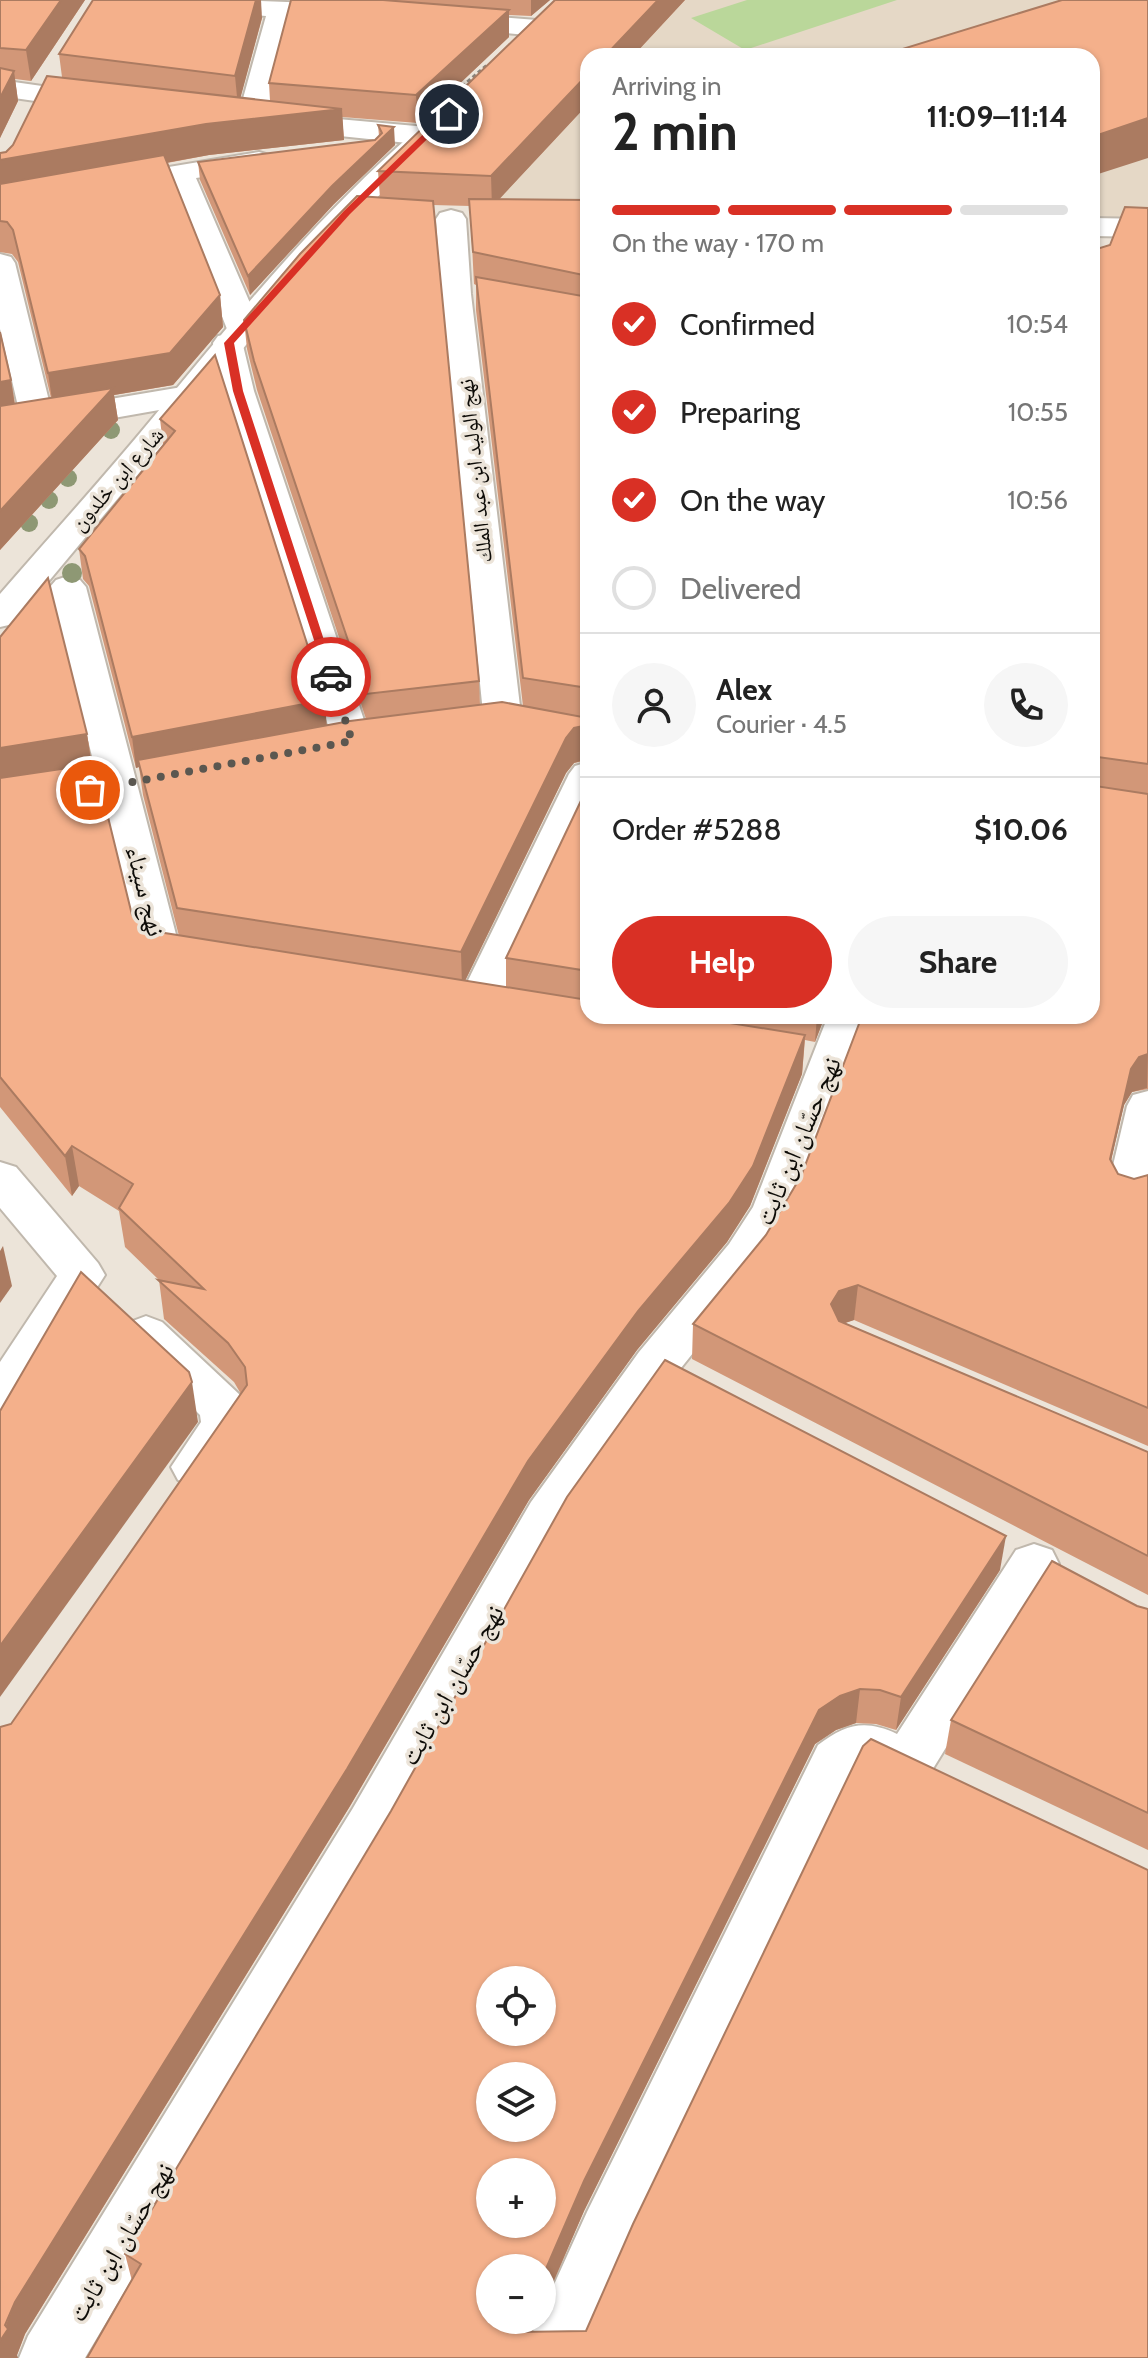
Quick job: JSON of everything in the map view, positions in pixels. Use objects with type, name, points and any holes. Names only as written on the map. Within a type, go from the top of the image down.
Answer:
[{"type":"street","points":[[173,0],[282,5],[374,16]]},
{"type":"street","points":[[251,120],[282,5]]},
{"type":"street","points":[[421,19],[541,22]]},
{"type":"street","points":[[504,60],[541,22]]},
{"type":"street","points":[[26,121],[46,83]]},
{"type":"street","points":[[0,88],[46,83],[130,106]]},
{"type":"street","name":"شارع ابن خلدون","points":[[0,616],[188,396],[235,336],[362,214],[415,139],[449,114]]},
{"type":"street","points":[[221,117],[415,139]]},
{"type":"street","points":[[318,155],[415,139]]},
{"type":"street","points":[[0,204],[179,172],[287,158]]},
{"type":"street","points":[[179,172],[234,303],[238,391],[351,742]]},
{"type":"street","name":"نهج الوليد ابن عبد الملك","points":[[451,218],[470,297],[502,725]]},
{"type":"street","points":[[1100,237],[1148,228]]},
{"type":"street","points":[[0,263],[38,422]]},
{"type":"street","points":[[0,428],[188,396]]},
{"type":"street","name":"نهج سيناء","points":[[68,587],[161,954],[179,962],[241,971]]},
{"type":"street","points":[[477,1006],[580,791]]},
{"type":"street","name":"نهج حسّان ابن ثابت","points":[[50,2358],[365,1838],[548,1516],[677,1376],[774,1210],[828,1045]]},
{"type":"street","points":[[1128,1195],[1148,1106]]},
{"type":"street","points":[[0,1178],[82,1275],[223,1408],[225,1425],[171,1501]]},
{"type":"street","points":[[0,1400],[82,1275]]},
{"type":"street","points":[[552,2358],[608,2232],[837,1761],[857,1746],[870,1746],[928,1774],[1036,1564]]},
{"type":"path","points":[[415,139],[541,22]]},
{"type":"shaded area","points":[[685,0],[1148,0],[1148,225],[1100,223],[1100,48],[640,48]]},
{"type":"shaded area","points":[[580,113],[580,211],[490,209]]},
{"type":"green space","points":[[747,0],[897,0],[751,48],[742,48],[691,18]]},
{"type":"building","points":[[0,0],[61,0],[26,50],[0,48]]},
{"type":"building","points":[[93,0],[256,0],[235,76],[59,54]]},
{"type":"building","points":[[291,0],[383,0],[509,10],[416,95],[269,83]]},
{"type":"building","points":[[555,0],[658,0],[613,48],[580,48],[580,82],[491,176],[378,171]]},
{"type":"building","points":[[1062,0],[1148,0],[1148,118],[1100,134],[1100,48],[906,48]]},
{"type":"building","points":[[0,68],[14,71],[0,98]]},
{"type":"building","points":[[47,76],[342,109],[206,124],[0,160],[0,153],[13,145]]},
{"type":"building","points":[[378,125],[394,127],[332,186],[248,276],[198,162],[375,140],[382,133]]},
{"type":"building","points":[[164,155],[220,295],[170,353],[48,373],[13,230],[7,222],[0,221],[0,184]]},
{"type":"building","points":[[357,196],[433,201],[479,681],[366,694],[254,361],[244,320],[300,254]]},
{"type":"building","points":[[469,199],[580,200],[580,274],[473,252]]},
{"type":"building","points":[[1125,207],[1148,208],[1148,764],[1100,757],[1100,248],[1110,245]]},
{"type":"building","points":[[476,277],[580,296],[580,687],[523,678]]},
{"type":"building","points":[[0,332],[11,380],[0,382]]},
{"type":"building","points":[[215,355],[325,700],[132,737],[85,556],[79,549],[175,431],[160,419]]},
{"type":"building","points":[[113,388],[0,511],[0,406]]},
{"type":"building","points":[[48,578],[87,734],[0,748],[0,637]]},
{"type":"building","points":[[502,702],[580,717],[580,727],[574,728],[566,738],[461,952],[177,908],[138,760],[350,721]]},
{"type":"building","points":[[95,764],[132,915],[146,930],[580,999],[580,1024],[737,1024],[805,1035],[753,1166],[729,1203],[638,1311],[528,1461],[347,1769],[15,2302],[5,2325],[8,2329],[0,2341],[0,1727],[11,1724],[247,1385],[245,1367],[228,1343],[158,1280],[204,1289],[119,1208],[133,1184],[72,1146],[65,1156],[0,1077],[0,778]]},
{"type":"building","points":[[1100,787],[1148,794],[1148,1054],[1139,1057],[1131,1069],[1110,1159],[1118,1174],[1134,1179],[1148,1175],[1148,1408],[858,1285],[839,1291],[831,1304],[839,1321],[1148,1452],[1148,1556],[693,1324],[766,1235],[801,1176],[859,1024],[1100,1024]]},
{"type":"building","points":[[580,803],[580,970],[506,958]]},
{"type":"building","points":[[81,1272],[189,1372],[192,1382],[0,1646],[0,1411]]},
{"type":"building","points":[[665,1360],[1006,1536],[901,1697],[880,1690],[860,1689],[840,1696],[819,1710],[584,2181],[552,2254],[476,2254],[476,2334],[586,2331],[633,2224],[863,1746],[871,1739],[1148,1870],[1148,2358],[87,2358],[141,2264],[125,2254],[391,1811],[567,1497]]},
{"type":"building","points":[[1052,1561],[1148,1609],[1148,1813],[951,1720]]},
{"type":"way so far","points":[[90,790],[352,741],[331,677]]},
{"type":"route","points":[[331,677],[238,391],[229,343],[347,212],[449,114]]}]
